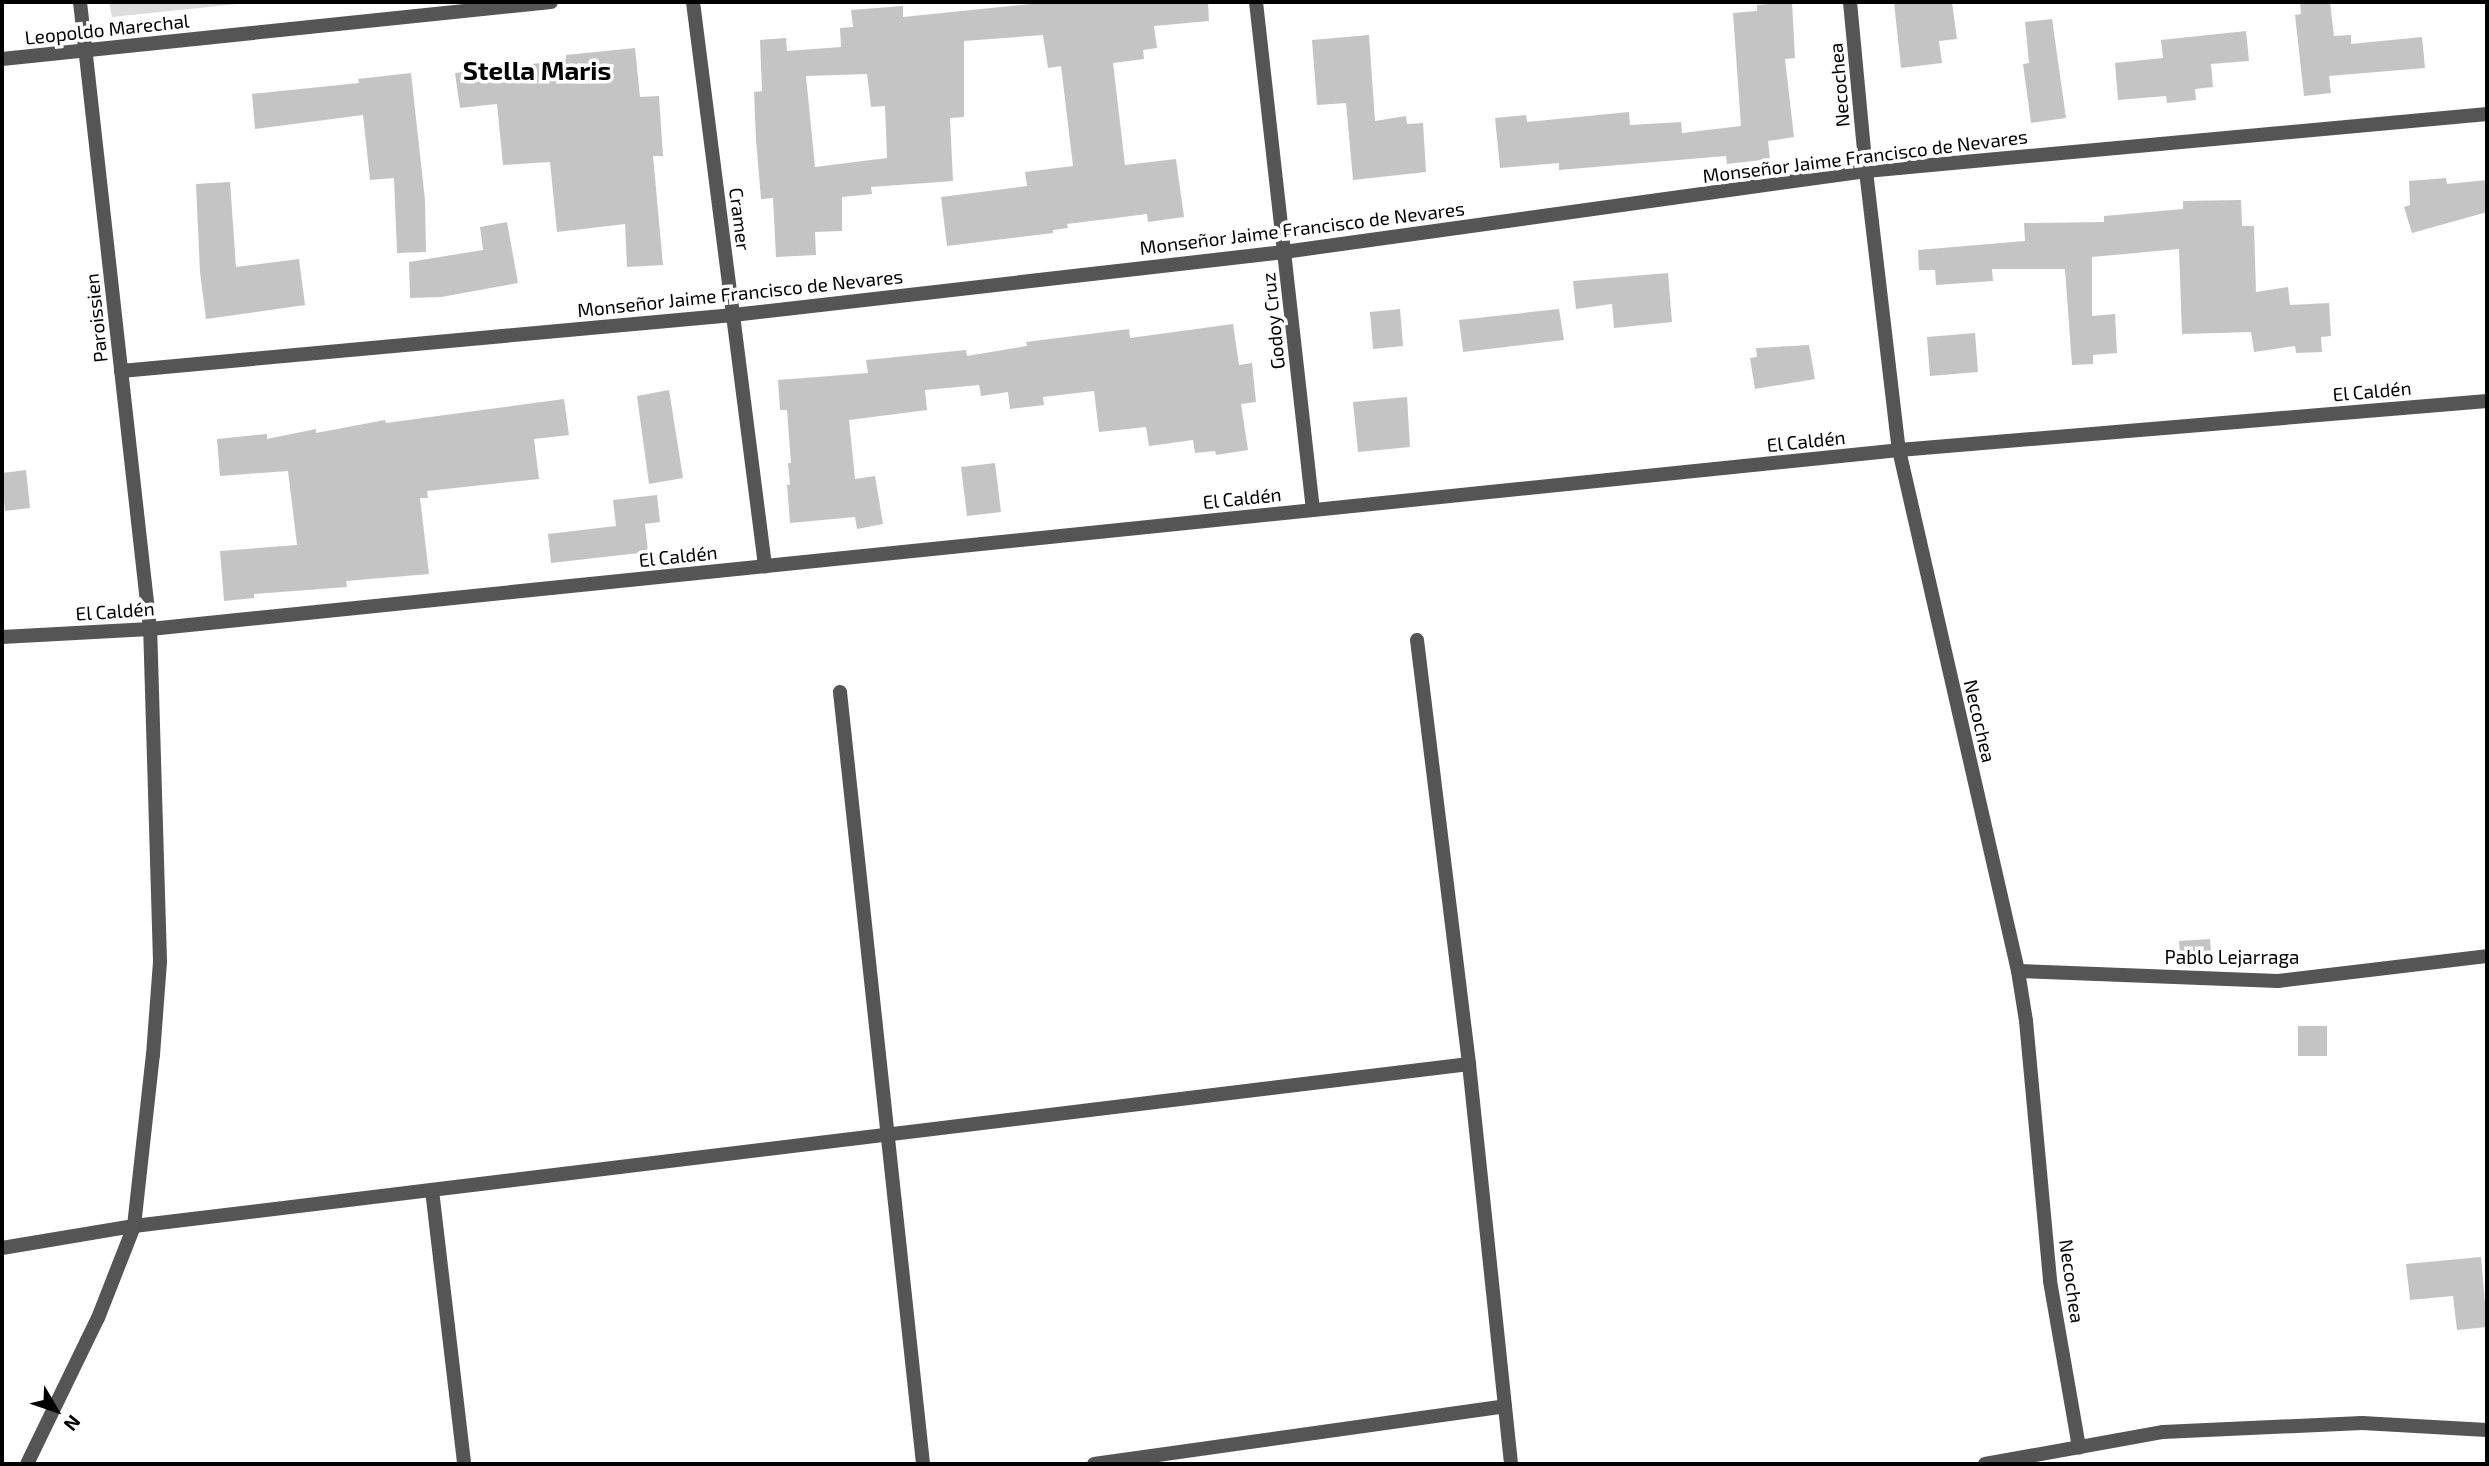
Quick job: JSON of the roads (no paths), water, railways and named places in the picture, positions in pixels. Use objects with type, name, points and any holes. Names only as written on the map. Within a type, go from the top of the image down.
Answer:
[{"type":"street","name":"Paroissien","points":[[27,1464],[98,1318],[134,1226],[153,1055],[160,961],[150,629],[80,2]]},
{"type":"street","name":"Leopoldo Marechal","points":[[2,59],[551,2]]},
{"type":"street","name":"Cramer","points":[[693,2],[765,566]]},
{"type":"street","name":"Godoy Cruz","points":[[1256,2],[1313,510]]},
{"type":"street","name":"Necochea","points":[[1850,2],[1866,171],[1899,450],[2018,971],[2028,1033],[2050,1281],[2079,1447]]},
{"type":"street","name":"Monseñor Jaime Francisco de Nevares","points":[[121,370],[733,315],[1284,252],[1866,171],[2487,114]]},
{"type":"street","name":"El Caldén","points":[[2,637],[150,629],[1899,450],[2487,401]]},
{"type":"street","points":[[1417,640],[1469,1065],[1511,1464]]},
{"type":"street","points":[[840,692],[923,1464]]},
{"type":"street","name":"Pablo Lejarraga","points":[[2018,971],[2278,981],[2487,956]]},
{"type":"street","points":[[2,1248],[134,1226],[1469,1065]]},
{"type":"street","points":[[432,1190],[464,1464]]},
{"type":"street","points":[[1094,1464],[1505,1406]]},
{"type":"street","points":[[1985,1464],[2163,1432],[2362,1423],[2487,1430]]},
{"type":"district","name":"Stella Maris","points":[[537,70]]}]
